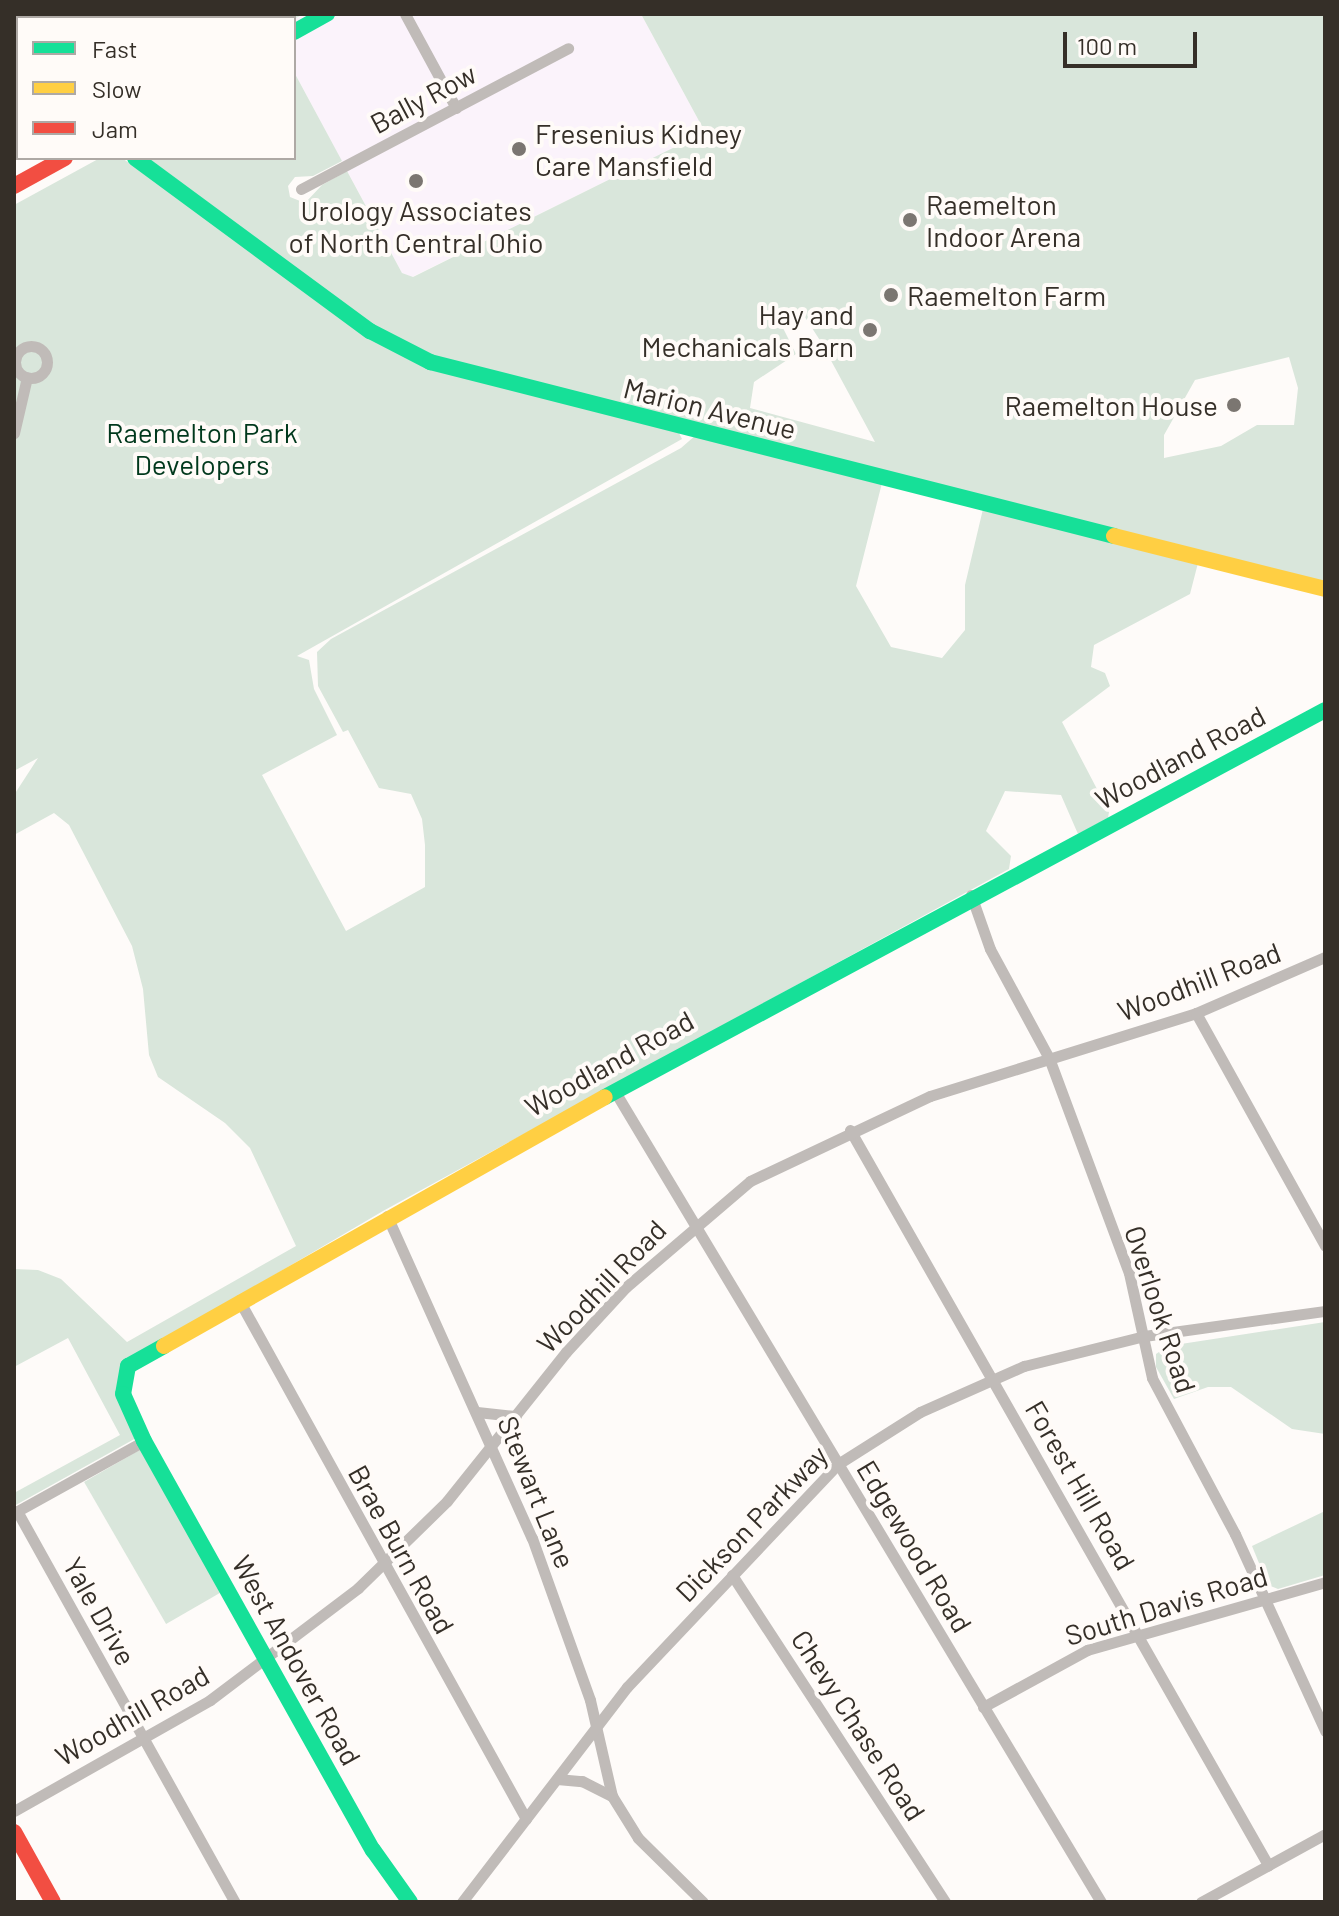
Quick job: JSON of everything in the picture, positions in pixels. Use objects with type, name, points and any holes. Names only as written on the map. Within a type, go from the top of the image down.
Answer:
[{"type":"street","points":[[296,31],[327,14]]},
{"type":"street","points":[[405,14],[456,108]]},
{"type":"street","name":"Bally Row","points":[[301,189],[568,48]]},
{"type":"street","points":[[14,186],[61,160]]},
{"type":"street","name":"Marion Avenue","points":[[138,160],[370,331],[430,362],[1325,589]]},
{"type":"street","points":[[35,346],[46,356],[45,370],[27,377],[17,368],[16,354],[35,346]]},
{"type":"street","points":[[14,433],[27,377]]},
{"type":"street","name":"Woodland Road","points":[[144,1441],[123,1394],[128,1366],[239,1300],[614,1090],[971,895],[1325,710]]},
{"type":"street","name":"Overlook Road","points":[[971,895],[990,949],[1049,1058],[1129,1273],[1152,1378],[1264,1600],[1325,1731]]},
{"type":"street","name":"Woodhill Road","points":[[14,1811],[143,1739],[268,1660],[383,1566],[493,1445],[592,1323],[697,1223],[763,1174],[850,1130],[930,1096],[1196,1013],[1325,957]]},
{"type":"street","points":[[1196,1013],[1325,1246]]},
{"type":"street","name":"Edgewood Road","points":[[614,1090],[697,1223],[1101,1902]]},
{"type":"street","name":"Forest Hill Road","points":[[850,1130],[1268,1865]]},
{"type":"street","name":"Stewart Lane","points":[[387,1216],[493,1445],[549,1584],[596,1727],[612,1796],[638,1838],[703,1902]]},
{"type":"street","name":"Brae Burn Road","points":[[239,1300],[383,1566],[526,1819]]},
{"type":"street","name":"Dickson Parkway","points":[[462,1902],[596,1727],[732,1575],[838,1464],[920,1412],[991,1378],[1144,1336],[1325,1311]]},
{"type":"street","points":[[477,1412],[516,1416]]},
{"type":"street","points":[[16,1512],[144,1441]]},
{"type":"street","name":"West Andover Road","points":[[144,1441],[373,1850],[410,1902]]},
{"type":"street","name":"Yale Drive","points":[[16,1512],[235,1902]]},
{"type":"street","name":"Chevy Chase Road","points":[[732,1575],[945,1902]]},
{"type":"street","name":"South Davis Road","points":[[983,1707],[1071,1657],[1138,1633],[1325,1582]]},
{"type":"street","points":[[557,1779],[582,1781],[612,1796]]},
{"type":"street","points":[[14,1832],[53,1902]]},
{"type":"street","points":[[1201,1902],[1325,1834]]},
{"type":"shaded area","points":[[304,14],[641,14],[705,132],[412,277],[402,273],[296,76],[296,18]]},
{"type":"green space","points":[[82,14],[304,14],[296,18]]},
{"type":"green space","points":[[641,14],[1325,14],[1325,584],[460,366],[395,341],[151,160],[296,160],[296,76],[342,161],[313,176],[295,177],[288,186],[290,197],[305,203],[322,185],[347,171],[402,273],[413,277],[705,132]],"holes":[[[803,314],[875,442],[750,408],[754,382],[796,354],[782,326]],[[1289,357],[1298,388],[1294,425],[1257,425],[1221,446],[1164,458],[1164,435],[1195,380]]]},
{"type":"green space","name":"Raemelton Park Developers","points":[[96,160],[125,160],[375,340],[678,431],[682,439],[297,656],[309,660],[314,689],[337,735],[262,775],[346,931],[425,887],[425,845],[422,819],[411,794],[379,788],[348,730],[343,732],[318,686],[317,652],[331,639],[681,448],[696,435],[882,483],[856,586],[891,647],[942,658],[965,630],[965,585],[983,509],[1198,563],[1190,594],[1094,645],[1091,667],[1105,673],[1110,686],[1062,722],[1109,812],[1108,818],[1078,834],[1061,795],[1005,791],[986,831],[1011,856],[1009,869],[383,1211],[123,1364],[117,1388],[138,1437],[14,1506],[14,1493],[120,1435],[68,1338],[14,1367],[14,1269],[38,1270],[61,1279],[127,1342],[296,1246],[250,1148],[225,1123],[158,1077],[149,1055],[143,989],[132,946],[69,825],[54,813],[14,835],[14,795],[38,758],[14,771],[14,205]]},
{"type":"green space","points":[[1325,1322],[1325,1434],[1292,1429],[1231,1387],[1208,1387],[1174,1399],[1156,1367],[1156,1354],[1168,1346]]},
{"type":"green space","points":[[143,1448],[225,1590],[166,1624],[84,1482]]},
{"type":"green space","points":[[1325,1511],[1325,1575],[1278,1589],[1268,1585],[1252,1546]]},
{"type":"traffic: fast","points":[[296,31],[327,14]]},
{"type":"traffic: fast","points":[[138,160],[370,331],[430,362],[1114,536]]},
{"type":"traffic: fast","points":[[605,1097],[1325,710]]},
{"type":"traffic: fast","points":[[164,1346],[128,1366],[123,1394],[144,1441],[373,1850],[410,1902]]},
{"type":"traffic: slow","points":[[1114,536],[1325,589]]},
{"type":"traffic: slow","points":[[164,1346],[605,1097]]},
{"type":"traffic: jam","points":[[14,186],[61,160]]},
{"type":"traffic: jam","points":[[14,1832],[53,1902]]},
{"type":"place","name":"Fresenius Kidney Care Mansfield","points":[[519,149]]},
{"type":"place","name":"Urology Associates of North Central Ohio","points":[[416,181]]},
{"type":"place","name":"Raemelton Indoor Arena","points":[[910,220]]},
{"type":"place","name":"Raemelton Farm","points":[[891,295]]},
{"type":"place","name":"Hay and Mechanicals Barn","points":[[870,330]]},
{"type":"place","name":"Raemelton House","points":[[1234,405]]}]
